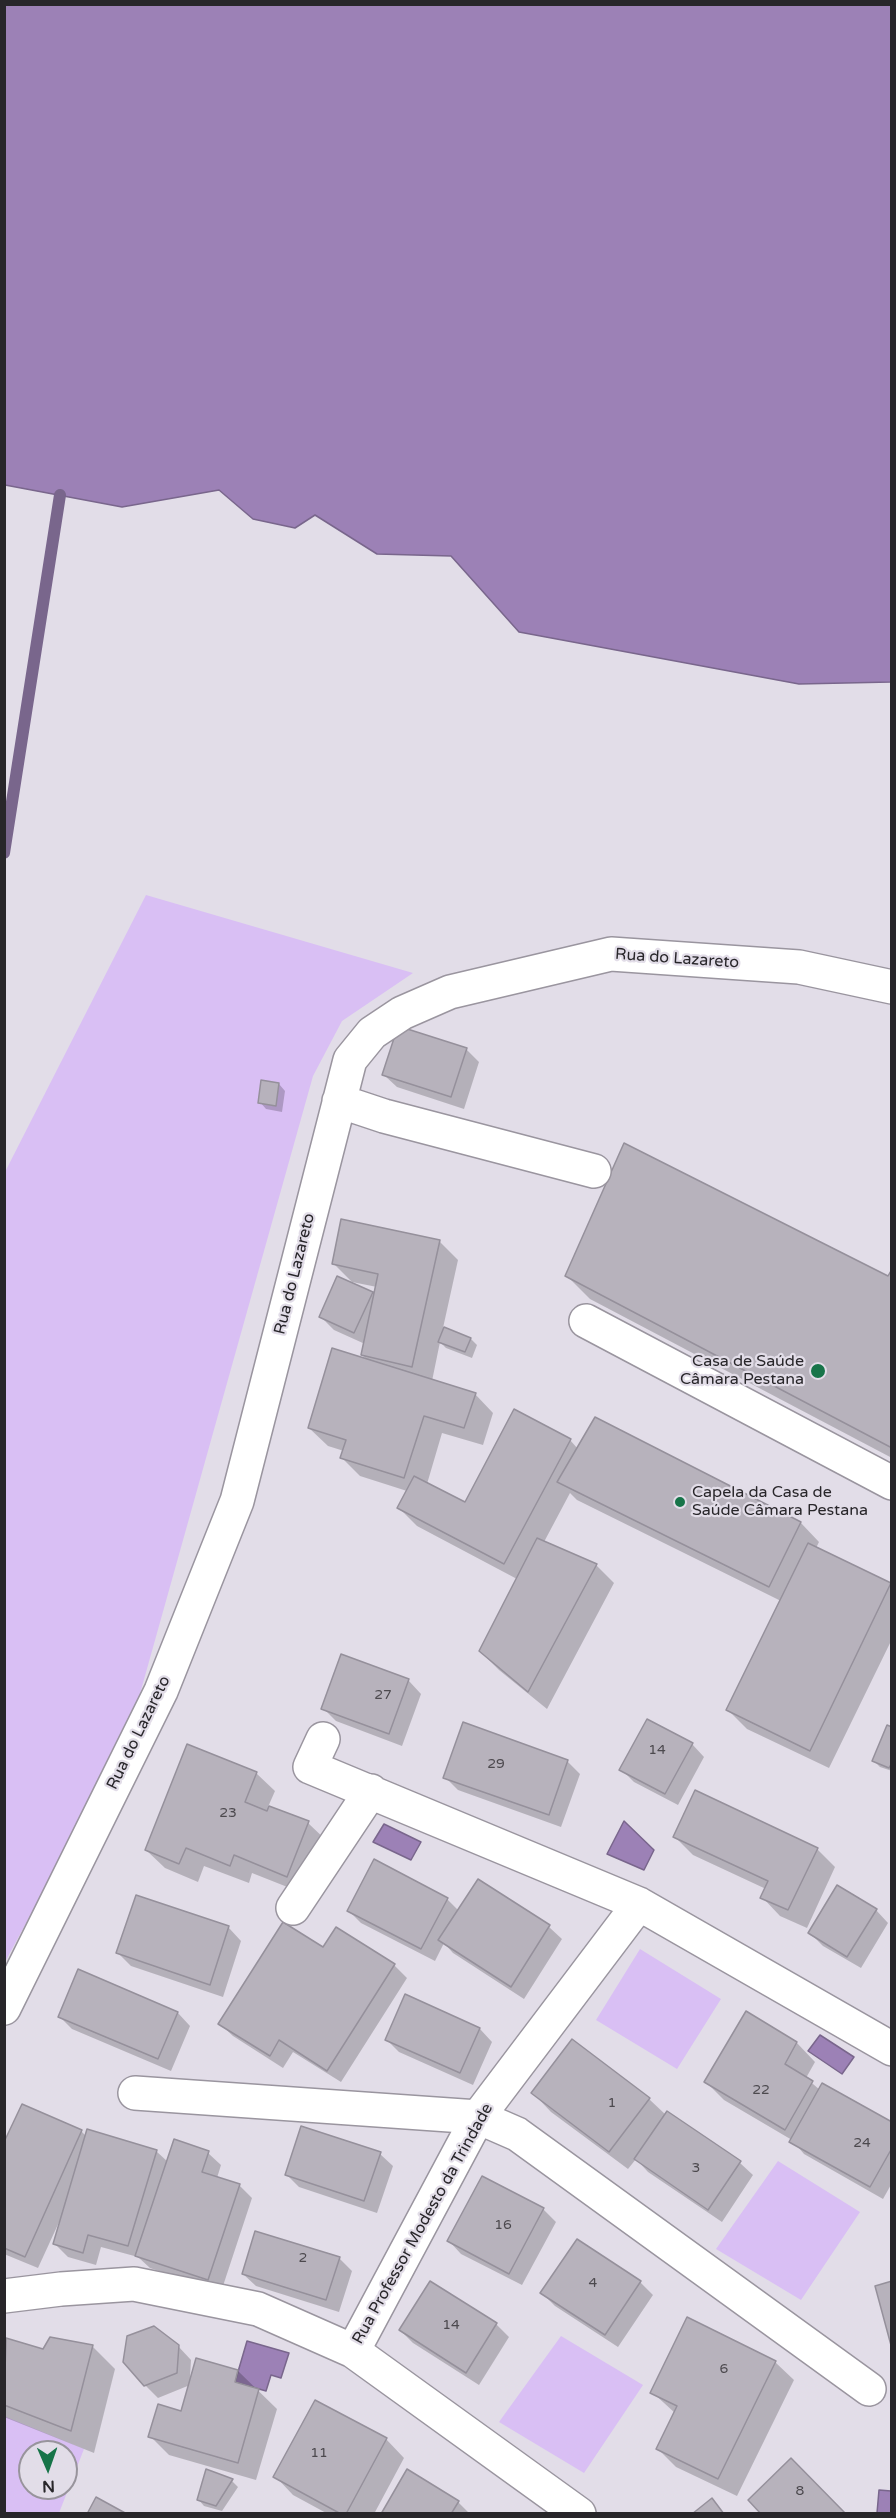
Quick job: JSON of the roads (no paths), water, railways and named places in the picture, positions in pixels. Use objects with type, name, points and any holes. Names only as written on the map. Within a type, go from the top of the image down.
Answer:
[{"type":"street","name":"Rua do Lazareto","points":[[4,2008],[161,1691],[237,1501],[350,1060],[372,1033],[402,1013],[450,992],[611,954],[799,967],[891,987]]},
{"type":"street","points":[[339,1101],[384,1116],[594,1171]]},
{"type":"street","points":[[586,1321],[891,1483]]},
{"type":"street","points":[[323,1739],[310,1767],[639,1904],[891,2049]]},
{"type":"street","points":[[292,1908],[371,1791]]},
{"type":"street","name":"Rua Professor Modesto da Trindade","points":[[579,2514],[353,2351],[478,2117],[639,1904]]},
{"type":"street","points":[[135,2093],[478,2117],[517,2133],[868,2390]]},
{"type":"street","points":[[4,2296],[134,2284],[258,2309],[353,2351]]},
{"type":"waterway","points":[[4,853],[60,495]]},
{"type":"place","name":"Casa de Saúde Câmara Pestana","points":[[818,1371]]},
{"type":"place","name":"Capela da Casa de Saúde Câmara Pestana","points":[[680,1502]]}]
